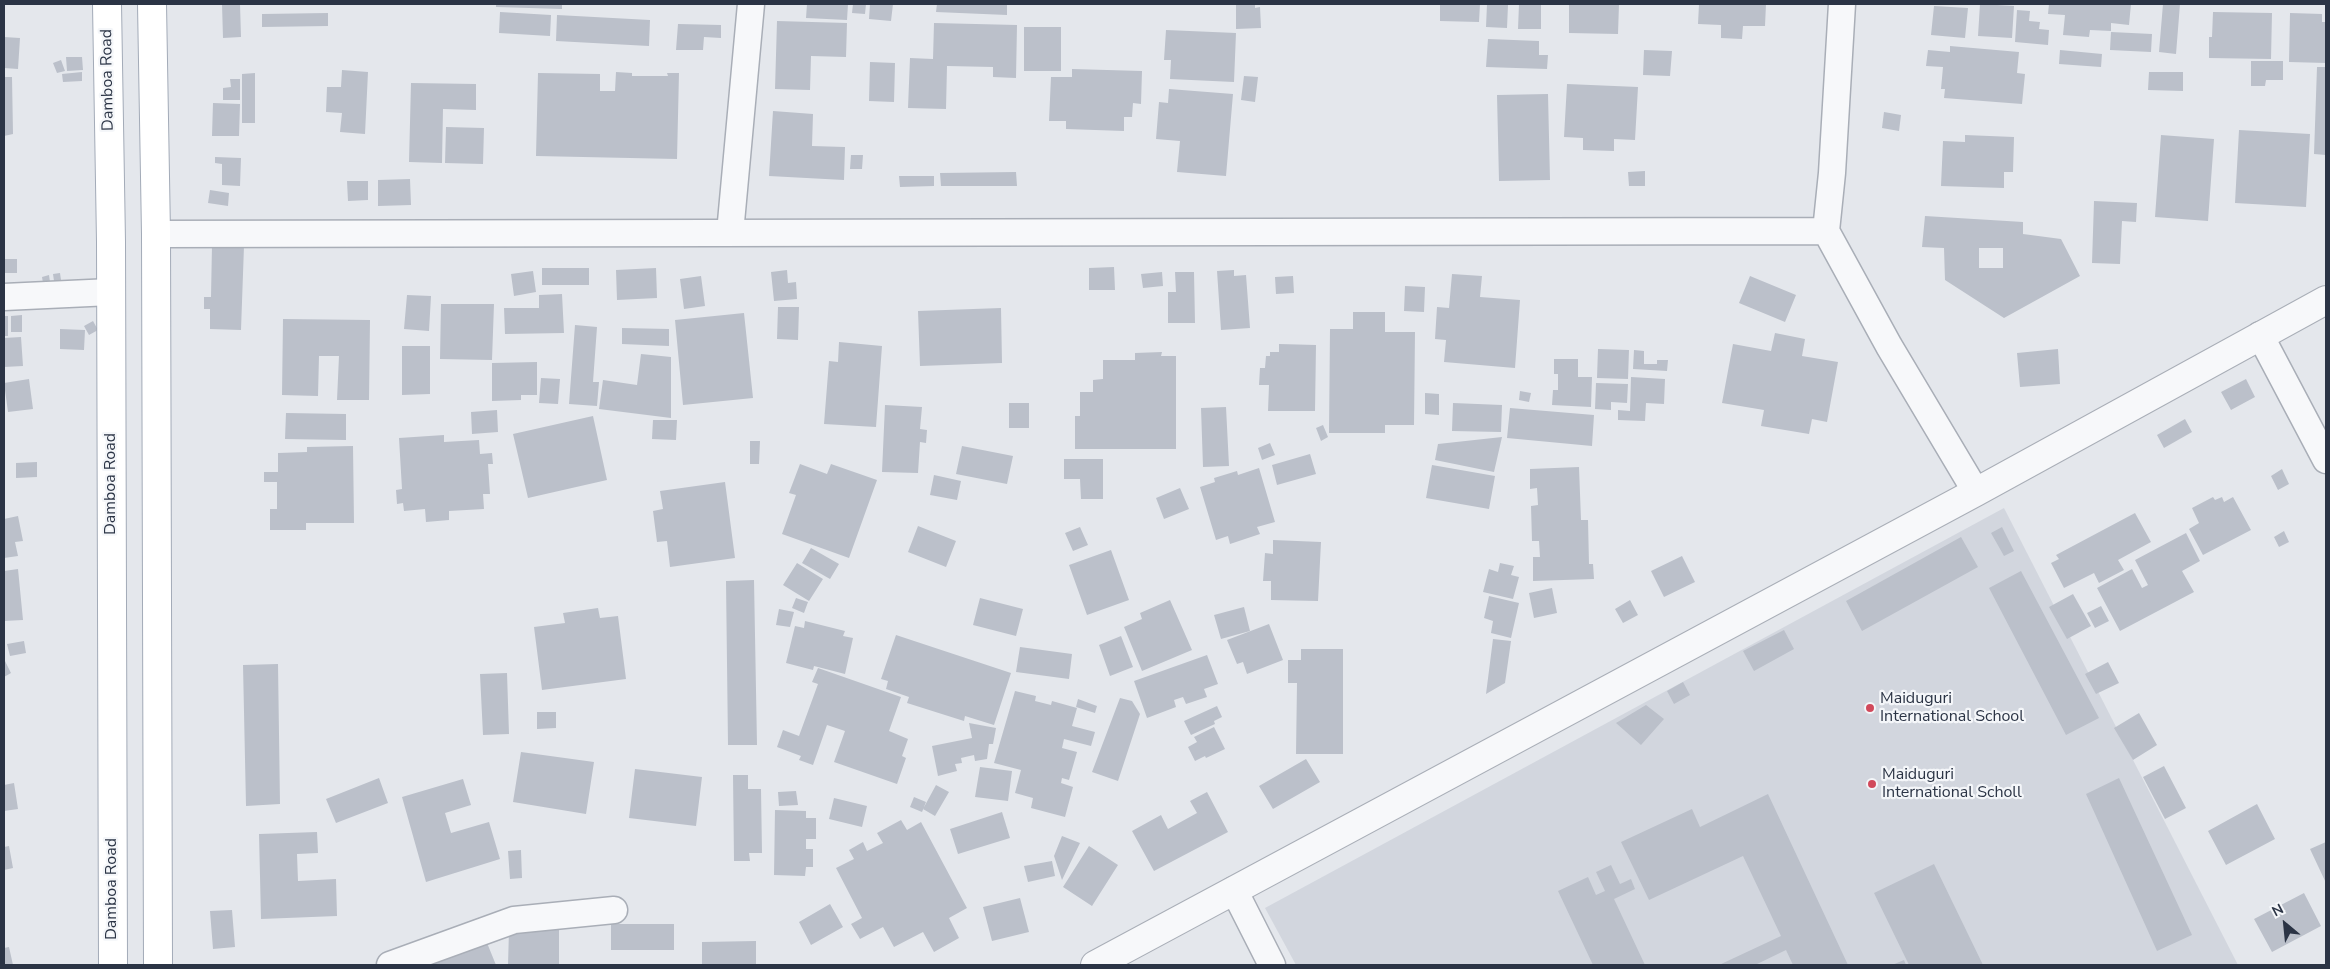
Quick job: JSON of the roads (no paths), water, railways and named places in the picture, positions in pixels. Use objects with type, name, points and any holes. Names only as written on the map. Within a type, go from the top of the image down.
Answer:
[{"type":"main road","name":"Damboa Road","points":[[107,4],[111,292],[113,965]]},
{"type":"main road","points":[[152,4],[156,234],[158,965]]},
{"type":"street","points":[[730,233],[751,4]]},
{"type":"street","points":[[1842,4],[1832,173],[1826,231],[1889,346],[1976,492]]},
{"type":"street","points":[[156,234],[1826,231]]},
{"type":"street","points":[[4,297],[111,292]]},
{"type":"street","points":[[1095,965],[1976,492],[2326,300]]},
{"type":"street","points":[[2260,335],[2326,460]]},
{"type":"street","points":[[1234,890],[1272,965]]},
{"type":"street","points":[[390,965],[514,920],[614,910]]},
{"type":"place","name":"Maiduguri International School","points":[[1870,708]]},
{"type":"place","name":"Maiduguri International Scholl","points":[[1872,784]]}]
